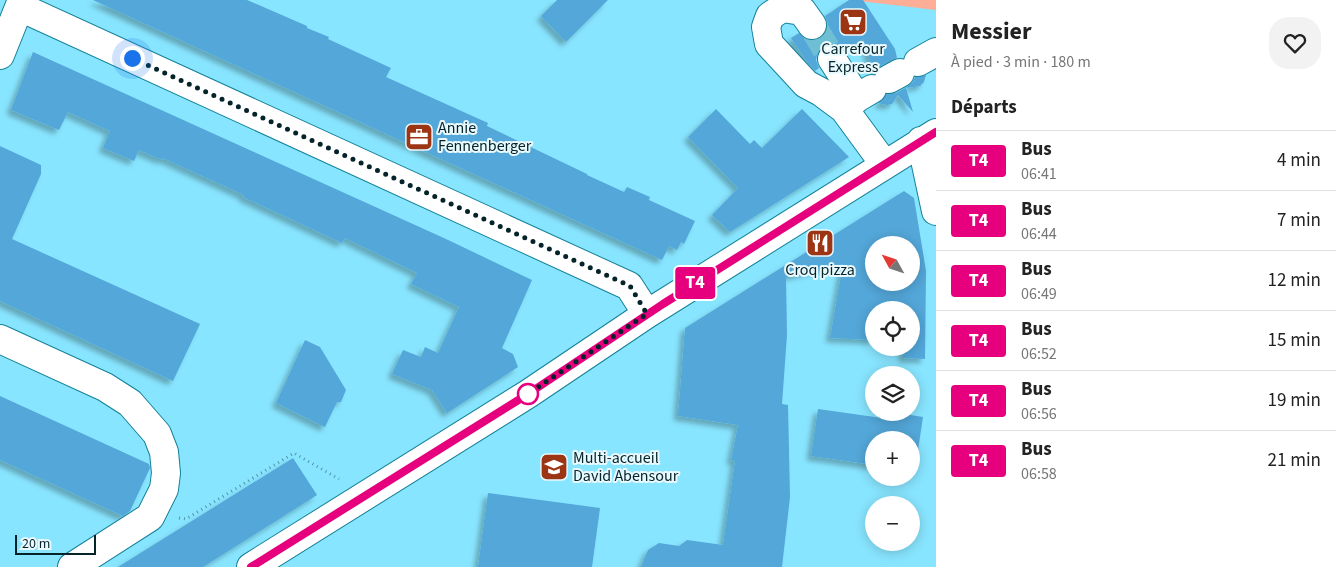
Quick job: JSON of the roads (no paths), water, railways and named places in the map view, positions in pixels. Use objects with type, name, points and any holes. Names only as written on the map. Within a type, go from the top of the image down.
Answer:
[{"type":"street","points":[[0,55],[21,3],[630,286],[647,314]]},
{"type":"street","points":[[812,25],[802,11],[782,8],[770,16],[766,27],[769,44],[806,84],[821,92],[888,80]]},
{"type":"street","points":[[832,59],[888,80]]},
{"type":"street","points":[[885,164],[888,80]]},
{"type":"street","points":[[250,567],[528,394],[647,314],[929,137],[936,212]]},
{"type":"street","points":[[0,339],[120,395],[138,410],[157,434],[164,452],[166,474],[164,489],[150,517],[72,567]]},
{"type":"tunnel","points":[[812,25],[832,59]]},
{"type":"place","name":"Carrefour Express","points":[[853,22]]},
{"type":"place","name":"Annie Fennenberger","points":[[419,137]]},
{"type":"place","name":"Croq pizza","points":[[820,243]]},
{"type":"place","name":"Multi-accueil David Abensour","points":[[554,467]]}]
